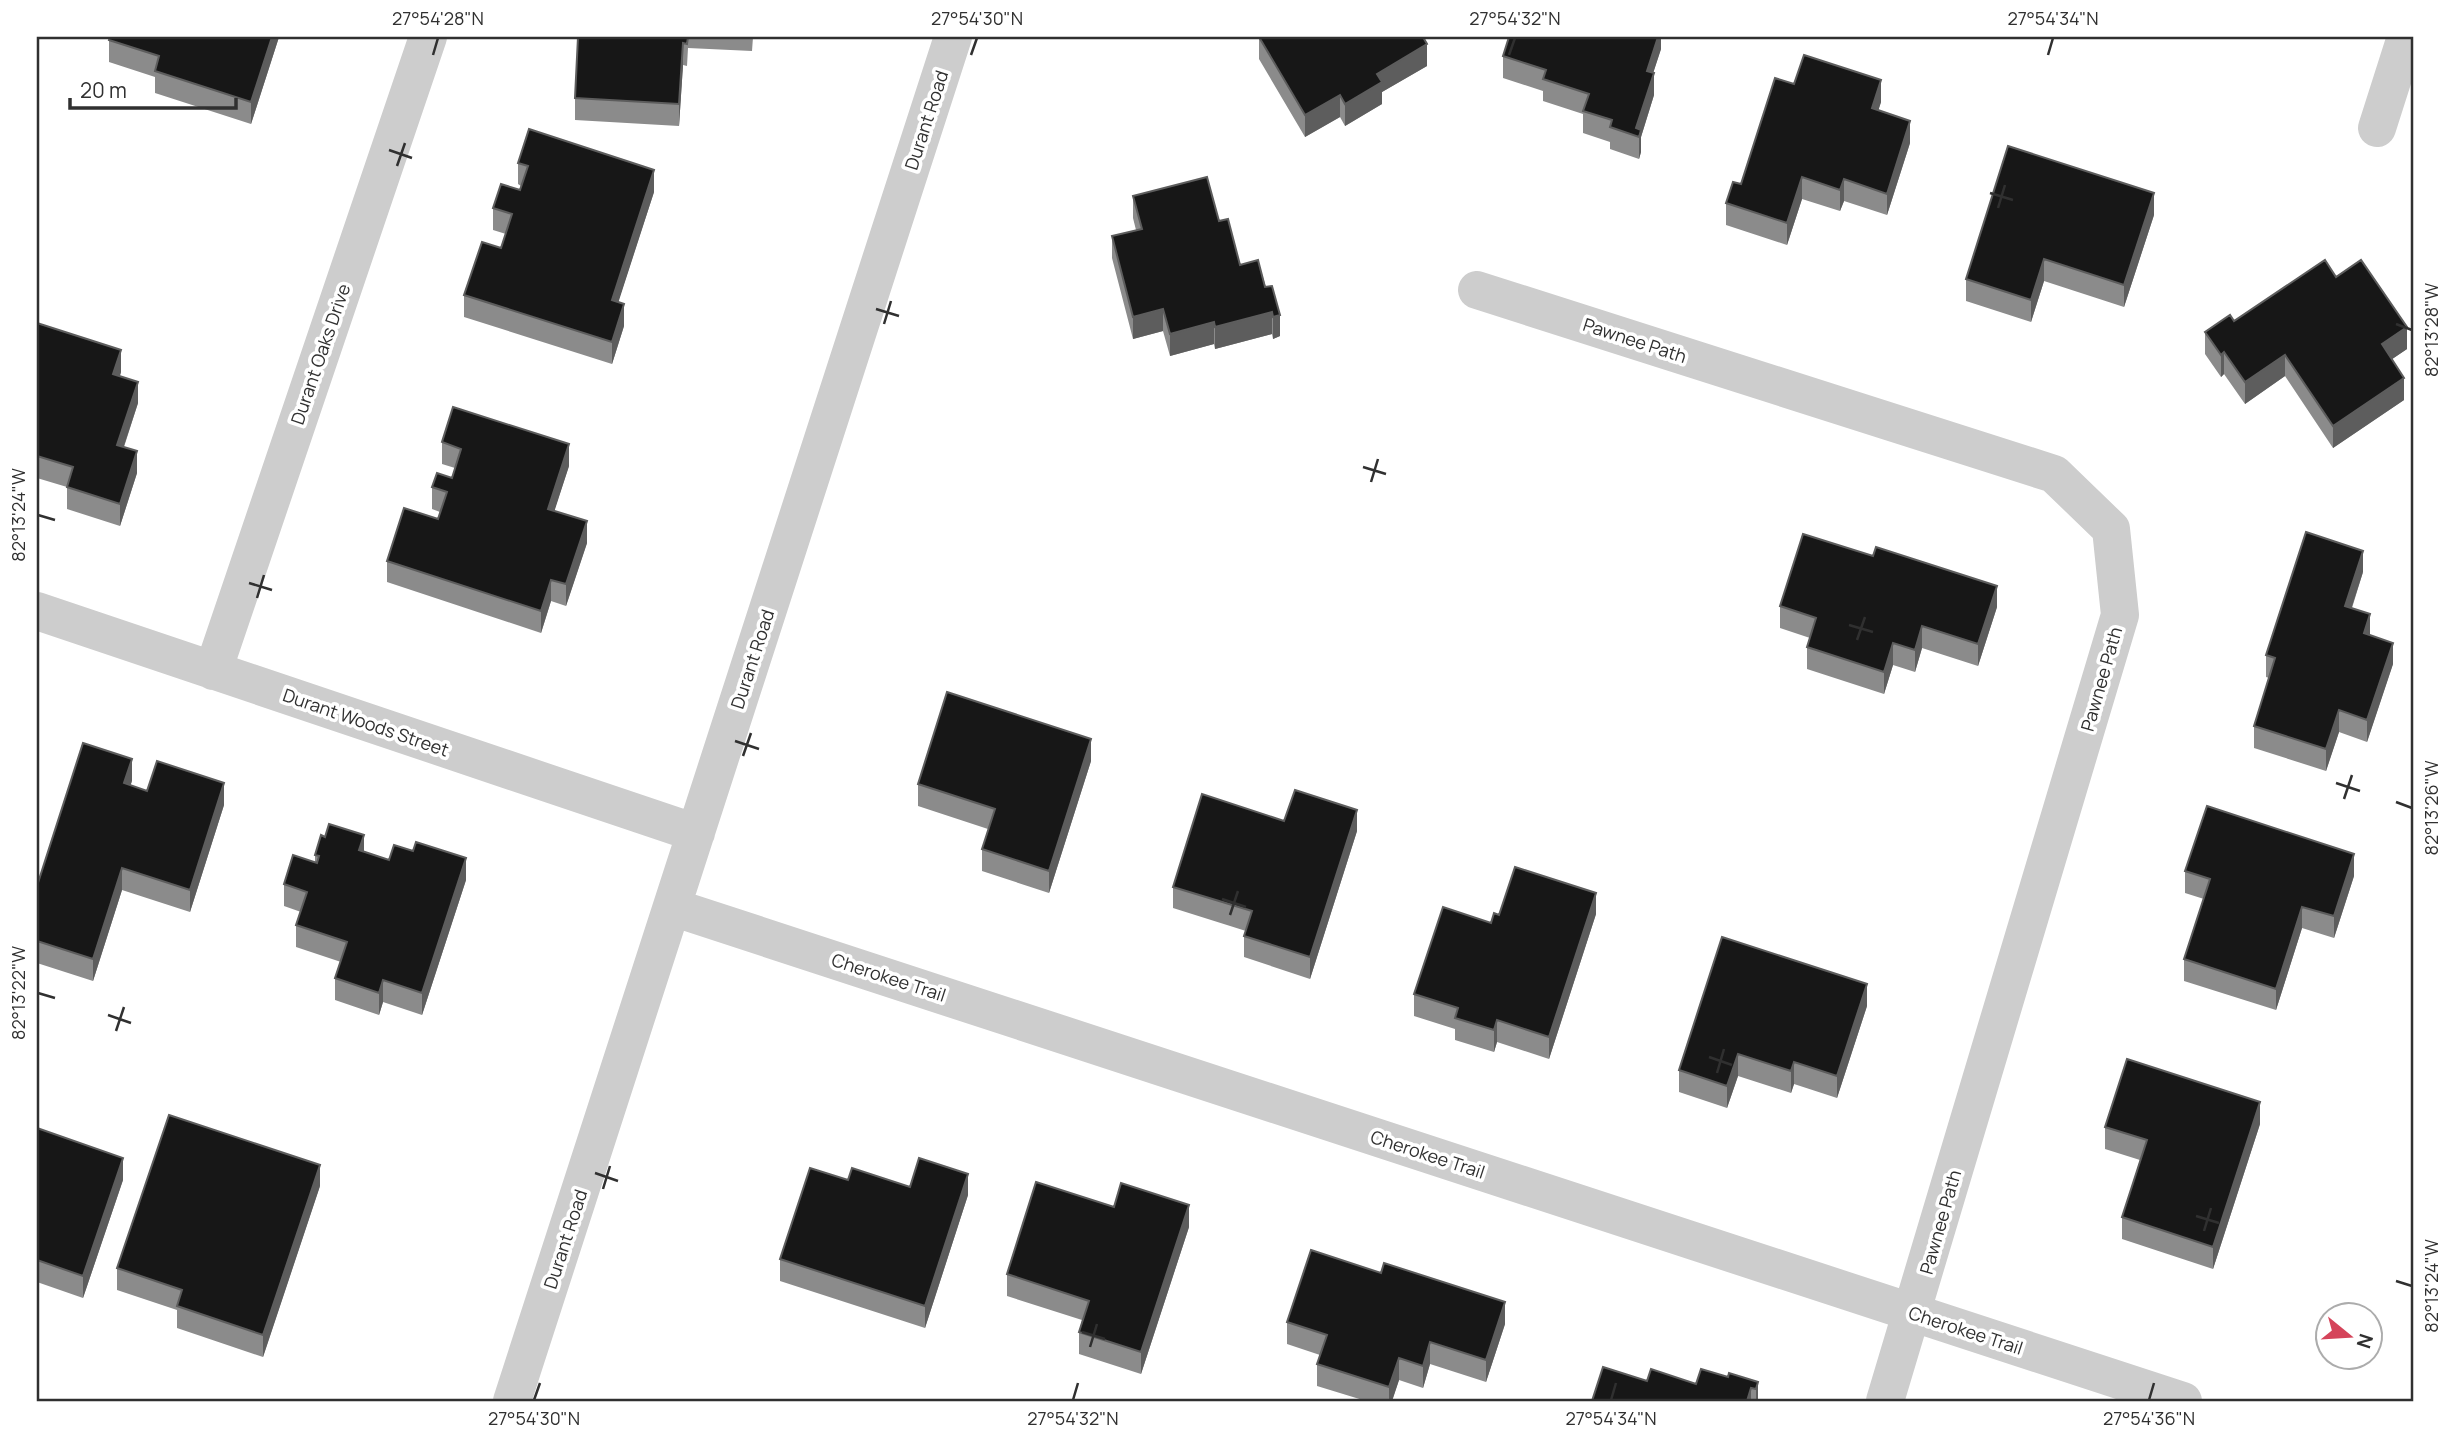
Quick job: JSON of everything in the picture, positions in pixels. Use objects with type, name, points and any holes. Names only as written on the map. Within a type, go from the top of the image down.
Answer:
[{"type":"street","name":"Durant Oaks Drive","points":[[213,670],[428,37]]},
{"type":"street","name":"Durant Road","points":[[512,1401],[953,37]]},
{"type":"street","points":[[2377,128],[2406,37]]},
{"type":"street","name":"Pawnee Path","points":[[1477,289],[2054,474],[2111,529],[2120,615],[1914,1312],[1885,1401]]},
{"type":"street","name":"Durant Woods Street","points":[[37,611],[696,833]]},
{"type":"street","name":"Cherokee Trail","points":[[672,906],[2183,1401]]},
{"type":"building","points":[[110,37],[272,37],[251,102],[155,71],[159,56],[109,40]]},
{"type":"building","points":[[578,37],[688,37],[687,44],[683,43],[679,104],[575,98]]},
{"type":"building","points":[[1259,37],[1423,37],[1427,44],[1377,74],[1382,82],[1345,104],[1340,95],[1305,115]]},
{"type":"building","points":[[1509,37],[1658,37],[1647,71],[1654,73],[1636,128],[1641,130],[1639,137],[1610,127],[1612,120],[1583,111],[1589,94],[1543,79],[1546,70],[1503,56]]},
{"type":"building","points":[[1804,55],[1881,80],[1872,108],[1910,121],[1887,194],[1844,179],[1840,190],[1802,177],[1787,223],[1726,203],[1733,182],[1741,184],[1775,78],[1794,84]]},
{"type":"building","points":[[529,129],[654,170],[612,300],[624,304],[612,342],[464,295],[482,242],[501,248],[512,214],[493,208],[501,184],[520,190],[528,166],[518,163]]},
{"type":"building","points":[[2008,146],[2154,193],[2124,285],[2044,259],[2031,300],[1966,279]]},
{"type":"building","points":[[1207,177],[1219,221],[1228,219],[1240,265],[1258,260],[1265,287],[1272,286],[1280,315],[1273,317],[1272,312],[1215,327],[1214,322],[1170,334],[1163,309],[1133,317],[1112,236],[1142,229],[1133,196]]},
{"type":"building","points":[[2325,260],[2336,277],[2361,260],[2407,327],[2382,344],[2404,378],[2333,426],[2285,355],[2245,382],[2224,352],[2221,355],[2205,332],[2230,315],[2234,321]]},
{"type":"building","points":[[37,323],[121,350],[113,374],[138,382],[117,445],[137,451],[120,504],[67,487],[73,467],[37,456]]},
{"type":"building","points":[[453,407],[569,444],[548,509],[587,521],[566,584],[551,580],[541,611],[387,561],[404,508],[438,519],[447,492],[432,487],[437,473],[452,478],[461,449],[442,442]]},
{"type":"building","points":[[2306,532],[2363,551],[2345,606],[2370,614],[2364,633],[2393,643],[2367,720],[2339,710],[2326,749],[2254,726],[2275,658],[2266,655]]},
{"type":"building","points":[[1803,534],[1873,556],[1876,547],[1997,586],[1978,644],[1922,626],[1915,650],[1893,643],[1884,672],[1807,647],[1816,618],[1780,606]]},
{"type":"building","points":[[947,692],[1091,739],[1049,871],[982,849],[995,809],[918,784]]},
{"type":"building","points":[[83,743],[132,759],[124,783],[147,791],[157,761],[224,783],[190,890],[122,868],[93,959],[37,941],[37,886]]},
{"type":"building","points":[[1295,790],[1357,810],[1310,957],[1244,936],[1252,911],[1173,887],[1202,794],[1284,821]]},
{"type":"building","points":[[2207,806],[2354,854],[2334,916],[2302,907],[2276,989],[2184,959],[2210,879],[2185,871]]},
{"type":"building","points":[[329,824],[364,835],[359,850],[389,860],[394,845],[413,851],[416,842],[466,858],[422,993],[383,980],[379,993],[335,978],[347,942],[296,925],[307,892],[284,884],[293,855],[317,863],[319,856],[315,855],[321,835],[325,837]]},
{"type":"building","points":[[1515,867],[1596,893],[1549,1037],[1497,1020],[1494,1030],[1455,1018],[1458,1008],[1414,994],[1443,907],[1491,923],[1494,913],[1499,915]]},
{"type":"building","points":[[1722,937],[1867,984],[1837,1076],[1794,1062],[1791,1071],[1738,1054],[1727,1086],[1679,1070]]},
{"type":"building","points":[[2127,1059],[2260,1102],[2213,1247],[2122,1217],[2147,1140],[2105,1127]]},
{"type":"building","points":[[169,1115],[320,1165],[263,1335],[177,1306],[182,1290],[117,1268]]},
{"type":"building","points":[[37,1128],[123,1158],[83,1276],[37,1260]]},
{"type":"building","points":[[919,1158],[968,1174],[925,1306],[780,1259],[810,1168],[848,1180],[852,1168],[910,1187]]},
{"type":"building","points":[[1036,1182],[1114,1207],[1121,1183],[1189,1205],[1141,1352],[1079,1332],[1089,1301],[1007,1274]]},
{"type":"building","points":[[1311,1250],[1381,1273],[1384,1263],[1505,1302],[1486,1360],[1430,1342],[1423,1366],[1399,1358],[1389,1387],[1317,1364],[1327,1335],[1287,1322]]},
{"type":"building","points":[[1603,1367],[1647,1381],[1651,1369],[1696,1384],[1701,1369],[1728,1377],[1729,1373],[1758,1382],[1756,1389],[1751,1388],[1747,1401],[1592,1401]]}]
